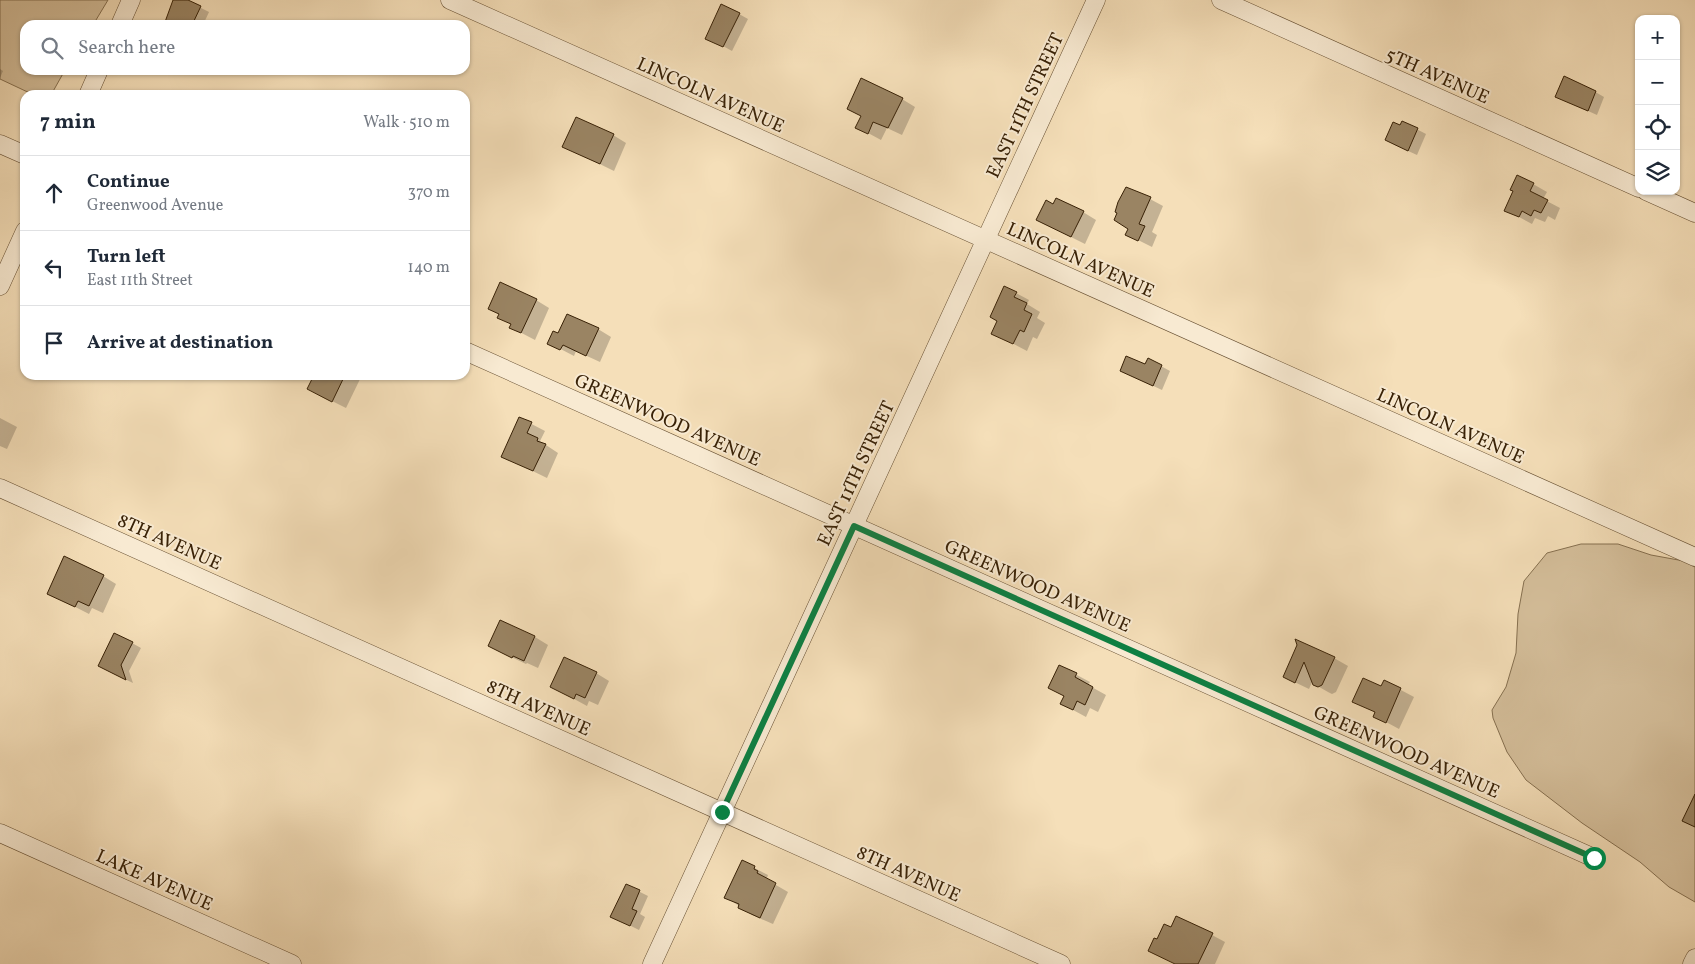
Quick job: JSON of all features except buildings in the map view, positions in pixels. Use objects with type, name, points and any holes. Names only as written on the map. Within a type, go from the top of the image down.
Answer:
[{"type":"street","points":[[122,20],[132,0]]},
{"type":"street","name":"LINCOLN AVENUE","points":[[450,0],[1695,557]]},
{"type":"street","name":"EAST 11TH STREET","points":[[652,964],[1096,0]]},
{"type":"street","name":"5TH AVENUE","points":[[1221,0],[1635,186]]},
{"type":"street","points":[[90,90],[97,75]]},
{"type":"street","points":[[0,144],[20,153]]},
{"type":"street","points":[[1655,195],[1695,213]]},
{"type":"street","points":[[0,286],[20,243]]},
{"type":"street","name":"GREENWOOD AVENUE","points":[[470,353],[1594,858]]},
{"type":"street","name":"8TH AVENUE","points":[[0,488],[1061,964]]},
{"type":"street","name":"LAKE AVENUE","points":[[0,833],[292,964]]},
{"type":"street","points":[[1692,964],[1695,958]]},
{"type":"shaded area","points":[[0,0],[108,0],[96,20],[20,20],[20,75],[62,75],[54,90],[23,90],[0,79]]},
{"type":"shaded area","points":[[1581,544],[1618,544],[1651,555],[1684,561],[1695,567],[1695,902],[1669,887],[1640,862],[1582,823],[1526,780],[1507,752],[1493,718],[1492,710],[1506,687],[1516,653],[1518,614],[1524,581],[1547,553]]},
{"type":"route","points":[[722,812],[854,526],[1594,858]]}]
